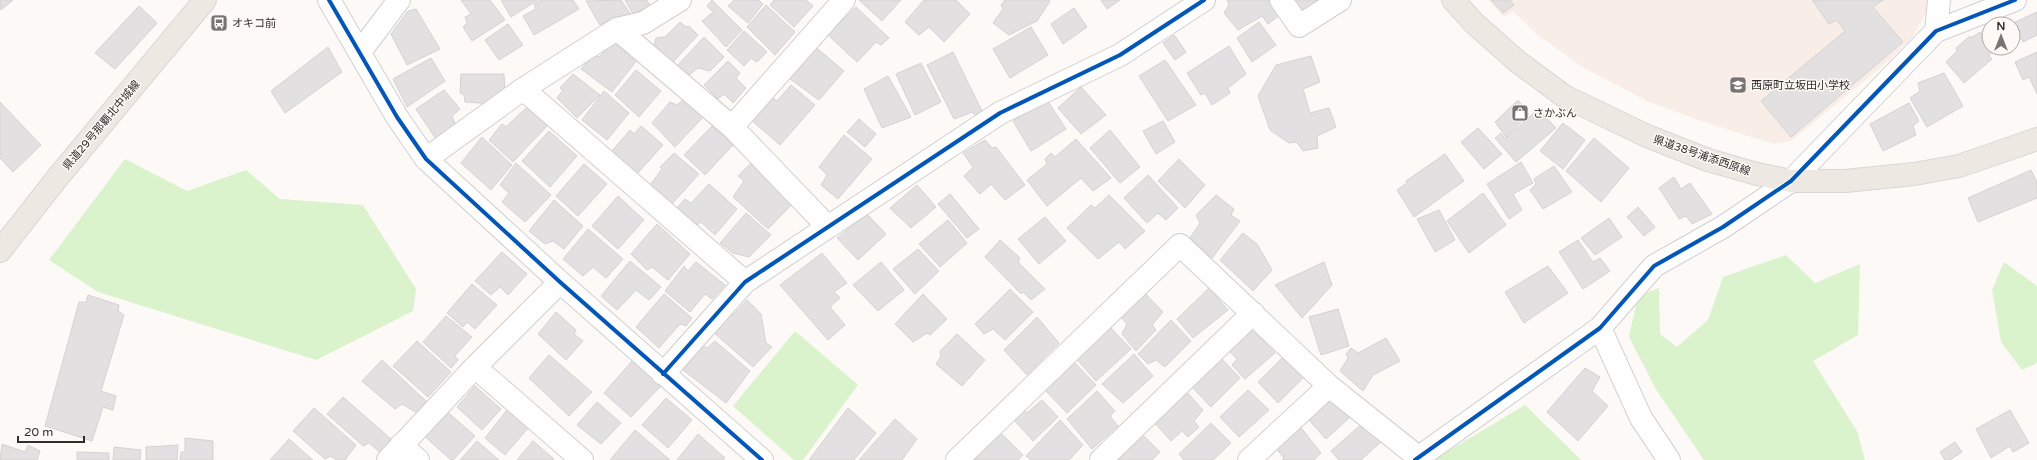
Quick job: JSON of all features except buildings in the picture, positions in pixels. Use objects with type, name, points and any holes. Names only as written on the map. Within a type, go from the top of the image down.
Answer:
[{"type":"main road","name":"県道29号那覇北中城線","points":[[0,251],[58,177],[204,0]]},
{"type":"main road","name":"県道38号浦添西原線","points":[[1453,0],[1474,23],[1513,57],[1564,96],[1647,136],[1708,160],[1757,174],[1791,181],[1845,181],[1914,174],[1959,166],[2037,139]]},
{"type":"street","points":[[329,0],[397,117],[426,159],[560,282],[762,460]]},
{"type":"street","points":[[360,52],[399,0]]},
{"type":"street","points":[[426,159],[523,89],[617,29],[643,23],[680,0]]},
{"type":"street","points":[[663,374],[745,282],[1000,113],[1120,55],[1204,0]]},
{"type":"street","points":[[1281,0],[1299,26],[1340,0]]},
{"type":"street","points":[[1936,31],[1939,0]]},
{"type":"street","points":[[957,460],[1180,245],[1329,386],[1416,458],[1600,328],[1654,266],[1723,227],[1791,181],[1936,31],[2014,0]]},
{"type":"street","points":[[732,127],[832,4]]},
{"type":"street","points":[[617,29],[732,127],[828,227]]},
{"type":"street","points":[[523,89],[745,282]]},
{"type":"street","points":[[418,460],[394,452],[475,367],[560,282]]},
{"type":"street","points":[[1101,460],[1253,313]]},
{"type":"street","points":[[1600,328],[1641,418],[1669,460]]},
{"type":"street","points":[[475,367],[582,460]]},
{"type":"street","points":[[1249,460],[1329,386]]},
{"type":"shaded area","name":"西原町立坂田小学校","points":[[1488,0],[1928,0],[1927,11],[1912,38],[1891,59],[1791,141],[1774,144],[1704,122],[1649,102],[1584,68],[1535,33],[1513,11],[1504,17]]},
{"type":"green space","points":[[125,159],[187,191],[246,170],[280,199],[363,205],[416,289],[413,311],[316,360],[98,292],[49,260]]},
{"type":"green space","points":[[1786,255],[1815,283],[1860,264],[1858,335],[1813,361],[1857,431],[1865,460],[1704,460],[1657,391],[1629,337],[1638,296],[1659,288],[1660,334],[1677,347],[1708,320],[1723,277]]},
{"type":"green space","points":[[2004,262],[2037,286],[2037,363],[2022,370],[2001,342],[1992,290]]},
{"type":"green space","points":[[795,331],[858,385],[803,460],[794,460],[733,406]]},
{"type":"green space","points":[[1525,405],[1581,460],[1433,460]]},
{"type":"cycle path","points":[[329,0],[397,117],[426,159],[560,282],[762,460]]},
{"type":"cycle path","points":[[663,374],[745,282],[1000,113],[1120,55],[1204,0]]},
{"type":"cycle path","points":[[1415,460],[1600,328],[1654,266],[1723,227],[1791,181],[1936,31],[2015,0]]},
{"type":"place","name":"オキコ前","points":[[219,23]]},
{"type":"place","name":"西原町立坂田小学校","points":[[1738,85]]},
{"type":"place","name":"さかぶん","points":[[1520,113]]}]
